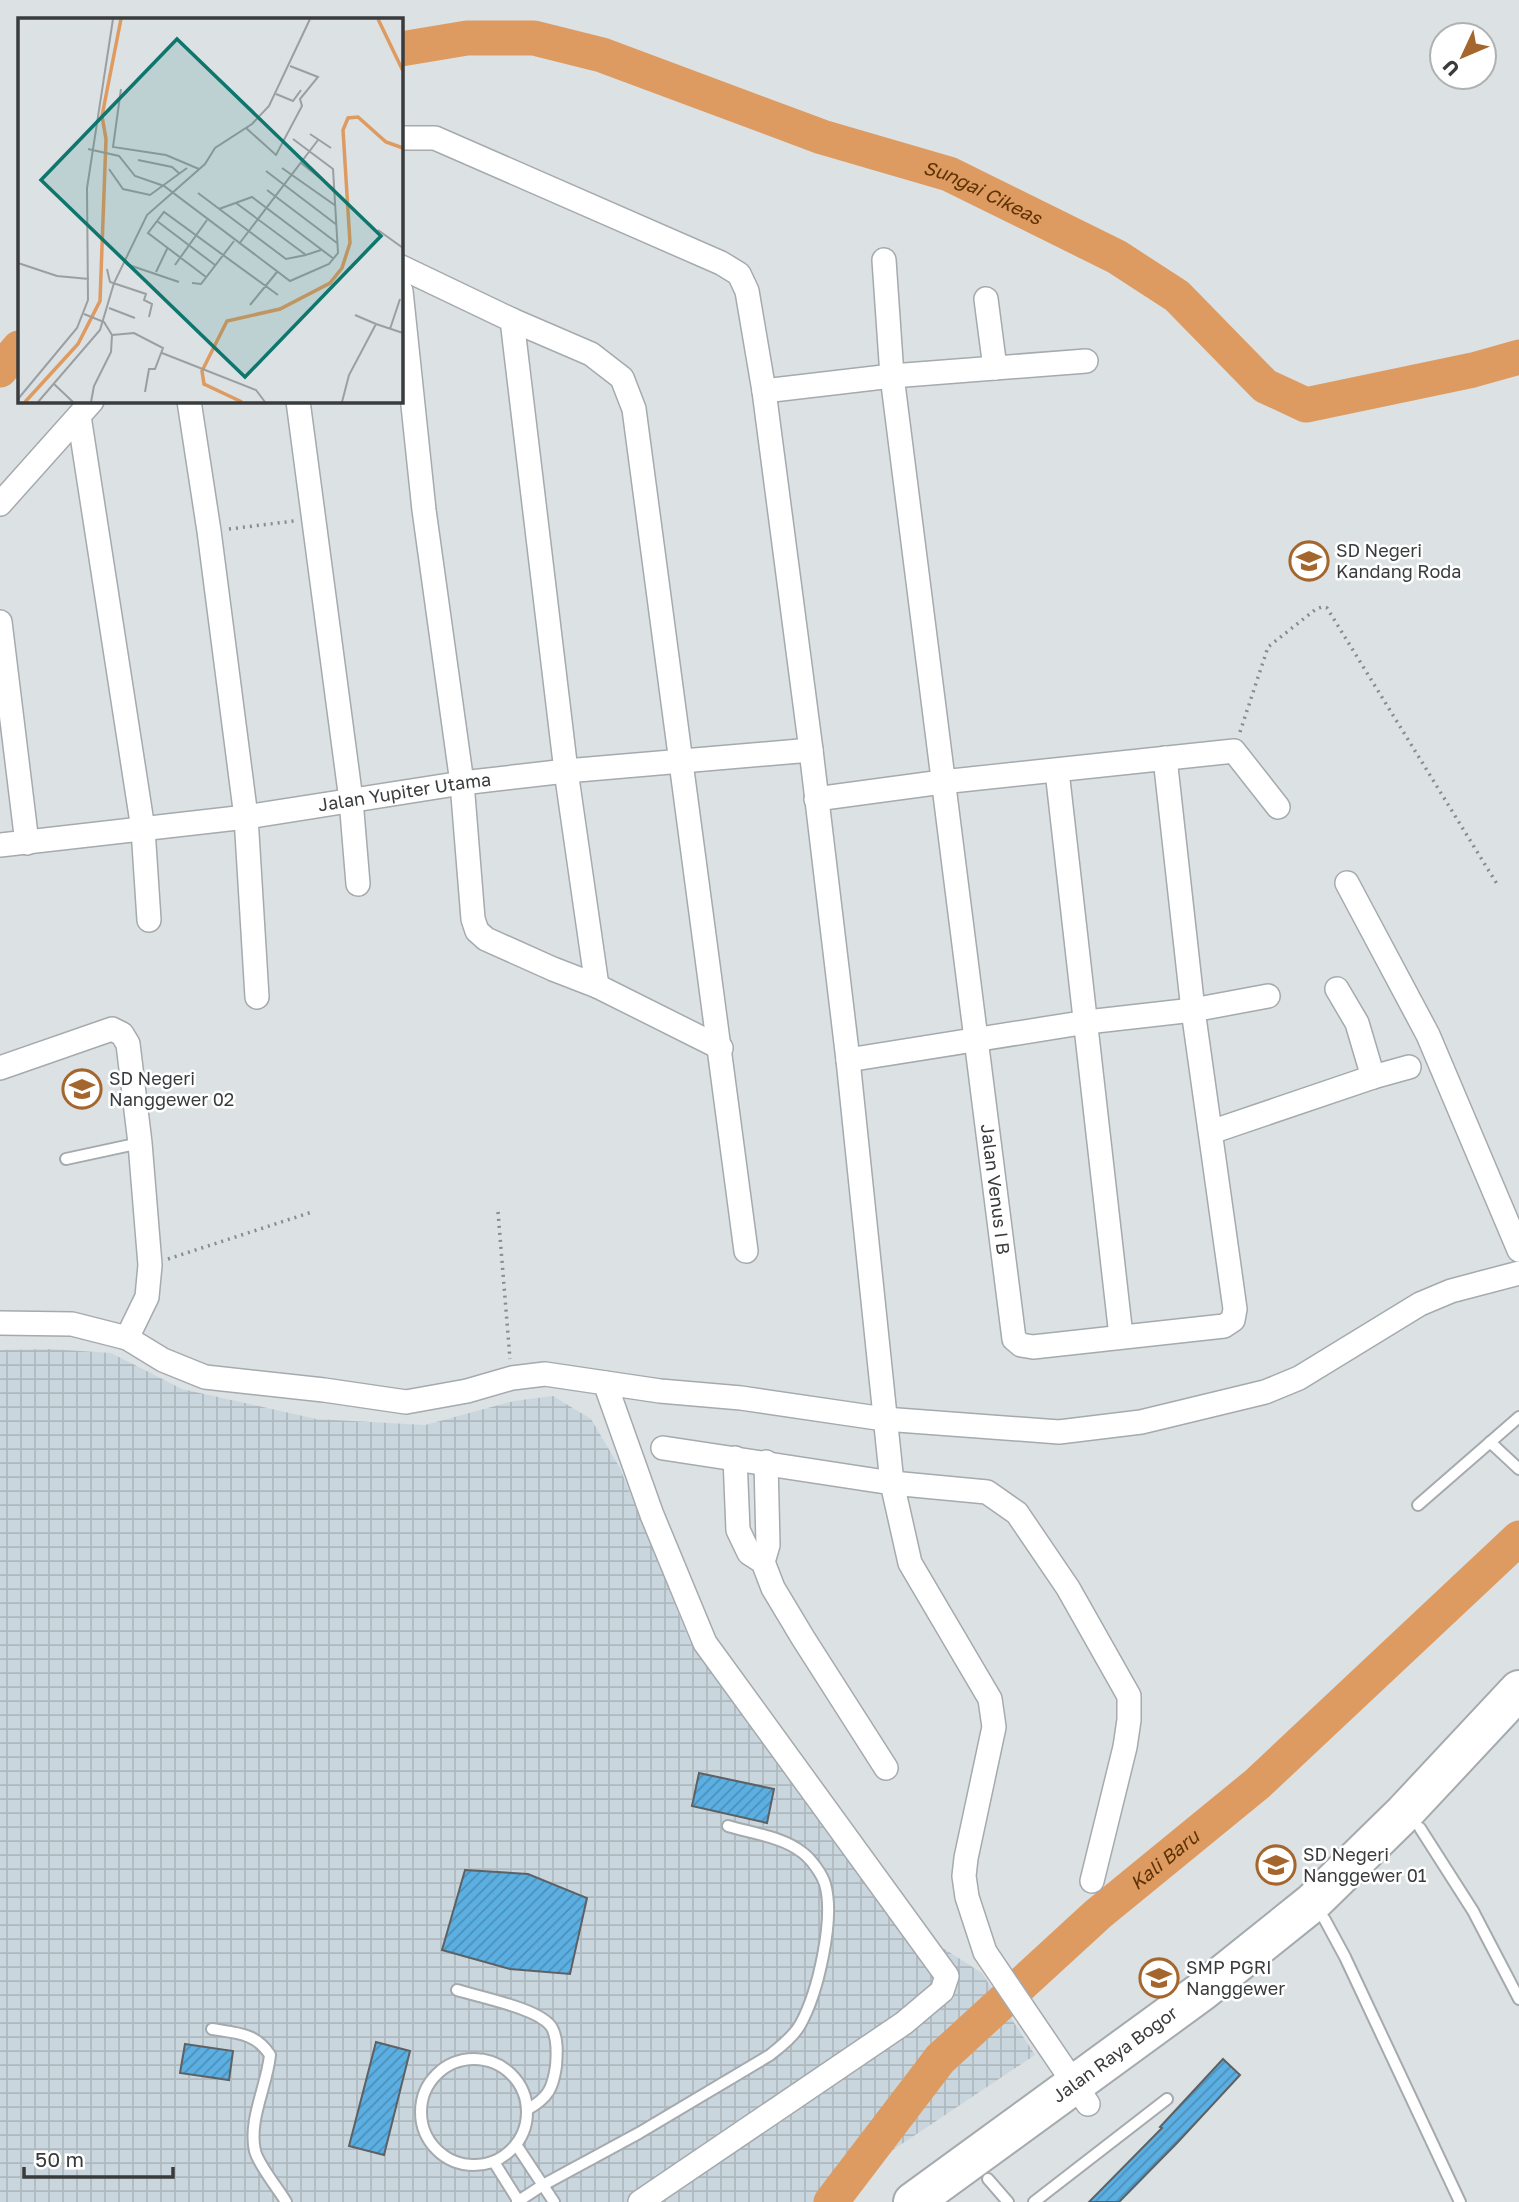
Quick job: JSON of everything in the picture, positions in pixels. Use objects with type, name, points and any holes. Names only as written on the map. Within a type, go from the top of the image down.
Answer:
[{"type":"highway","name":"Jalan Raya Bogor","points":[[1319,1912],[1404,1813],[1519,1690]]},
{"type":"highway","name":"Jalan Raya Bogor","points":[[913,2202],[974,2160],[1074,2082],[1214,2011],[1319,1912],[1420,1828],[1519,1724]]},
{"type":"highway","name":"Jalan Raya Bogor","points":[[954,2202],[998,2190],[1074,2082]]},
{"type":"street","points":[[402,138],[435,138],[661,235],[739,274],[747,291],[764,391],[811,750],[848,1060],[892,1483],[910,1563],[990,1699],[994,1727],[964,1876],[967,1897],[985,1952],[1074,2082]]},
{"type":"street","name":"Jalan Venus I B","points":[[884,260],[892,376],[1014,1339],[1021,1345],[1033,1348],[1121,1336]]},
{"type":"street","points":[[402,267],[592,354],[622,378],[634,409],[746,1251]]},
{"type":"street","points":[[986,299],[995,368]]},
{"type":"street","points":[[402,301],[424,510],[462,783],[473,919],[477,931],[486,939],[597,986],[721,1048]]},
{"type":"street","points":[[513,320],[566,771],[597,986]]},
{"type":"street","points":[[764,391],[892,376],[1086,361]]},
{"type":"street","points":[[189,402],[209,531],[246,817],[257,997]]},
{"type":"street","points":[[298,402],[351,800],[358,884]]},
{"type":"street","points":[[0,504],[86,408]]},
{"type":"street","points":[[86,408],[143,828],[149,920]]},
{"type":"street","points":[[0,622],[27,843]]},
{"type":"street","name":"Jalan Yupiter Utama","points":[[0,845],[246,817],[462,783],[566,771],[811,750]]},
{"type":"street","points":[[816,799],[942,782],[1234,751],[1278,807]]},
{"type":"street","points":[[1058,771],[1121,1336],[1224,1326],[1233,1320],[1234,1310],[1193,1010],[1165,758]]},
{"type":"street","points":[[1347,883],[1428,1035],[1518,1245]]},
{"type":"street","points":[[1337,989],[1357,1023],[1373,1077]]},
{"type":"street","points":[[848,1060],[1087,1022],[1193,1010],[1268,996]]},
{"type":"street","points":[[0,1069],[112,1029],[122,1034],[128,1044],[140,1143],[150,1265],[147,1297],[127,1338]]},
{"type":"street","points":[[1211,1132],[1409,1067]]},
{"type":"street","points":[[0,1323],[72,1324],[127,1338],[163,1360],[205,1377],[406,1402],[467,1391],[512,1378],[545,1374],[884,1419],[1059,1432],[1141,1422],[1265,1392],[1299,1378],[1420,1304],[1451,1291],[1519,1273]]},
{"type":"street","points":[[605,1383],[652,1515],[705,1643],[947,1976],[942,1991],[904,2023],[640,2202]]},
{"type":"street","points":[[663,1448],[892,1483],[987,1492],[1017,1513],[1068,1588],[1129,1696],[1125,1747],[1092,1881]]},
{"type":"street","points":[[735,1458],[738,1530],[749,1553],[763,1562],[773,1588],[886,1768]]},
{"type":"street","points":[[763,1562],[768,1545],[766,1462]]},
{"type":"lane","points":[[66,1159],[140,1143]]},
{"type":"lane","points":[[1418,1505],[1519,1417]]},
{"type":"lane","points":[[1490,1443],[1519,1469]]},
{"type":"lane","points":[[494,2162],[518,2202],[770,2055],[786,2043],[800,2024],[819,1977],[826,1941],[828,1928],[825,1883],[803,1853],[783,1842],[728,1826]]},
{"type":"lane","points":[[1420,1828],[1473,1911],[1519,1999]]},
{"type":"lane","points":[[1319,1912],[1345,1957],[1460,2202]]},
{"type":"lane","points":[[457,1990],[540,2015],[551,2025],[557,2054],[552,2088],[542,2101],[528,2109]]},
{"type":"lane","points":[[212,2029],[251,2036],[262,2043],[271,2055],[253,2130],[256,2154],[286,2202]]},
{"type":"lane","points":[[461,2059],[485,2059],[506,2069],[521,2086],[528,2109],[526,2128],[517,2146],[494,2162],[480,2166],[457,2164],[437,2152],[424,2133],[420,2110],[426,2087],[440,2070],[461,2059]]},
{"type":"lane","points":[[1034,2202],[1167,2099]]},
{"type":"lane","points":[[517,2146],[554,2202]]},
{"type":"path","points":[[209,531],[294,521],[313,523]]},
{"type":"path","points":[[1234,751],[1268,647],[1316,609],[1327,608],[1497,884]]},
{"type":"path","points":[[150,1265],[312,1212]]},
{"type":"path","points":[[498,1212],[512,1378]]},
{"type":"shaded area","points":[[50,1349],[111,1353],[182,1389],[316,1419],[425,1425],[514,1401],[553,1396],[591,1419],[620,1468],[690,1642],[874,1891],[927,1938],[982,1973],[1035,2055],[815,2202],[0,2202],[0,1350]]},
{"type":"building","points":[[699,1773],[774,1789],[767,1823],[692,1806]]},
{"type":"building","points":[[465,1870],[528,1874],[587,1898],[570,1974],[510,1969],[442,1950]]},
{"type":"building","points":[[376,2042],[410,2051],[384,2155],[349,2146]]},
{"type":"building","points":[[185,2044],[233,2051],[229,2080],[180,2073]]},
{"type":"building","points":[[1223,2059],[1240,2075],[1177,2143],[1119,2202],[1089,2202],[1162,2128],[1160,2127]]},
{"type":"waterway","name":"Sungai Cikeas","points":[[402,49],[467,38],[534,38],[602,55],[822,137],[949,174],[1117,257],[1177,296],[1265,386],[1306,405],[1473,370],[1519,357]]},
{"type":"waterway","name":"Sungai Cikeas","points":[[0,370],[18,349]]},
{"type":"waterway","name":"Kali Baru","points":[[831,2202],[940,2059],[1098,1914],[1257,1784],[1519,1538]]},
{"type":"place","name":"SD Negeri Kandang Roda","points":[[1309,561]]},
{"type":"place","name":"SD Negeri Nanggewer 02","points":[[82,1089]]},
{"type":"place","name":"SD Negeri Nanggewer 01","points":[[1276,1865]]},
{"type":"place","name":"SMP PGRI Nanggewer","points":[[1159,1978]]}]
